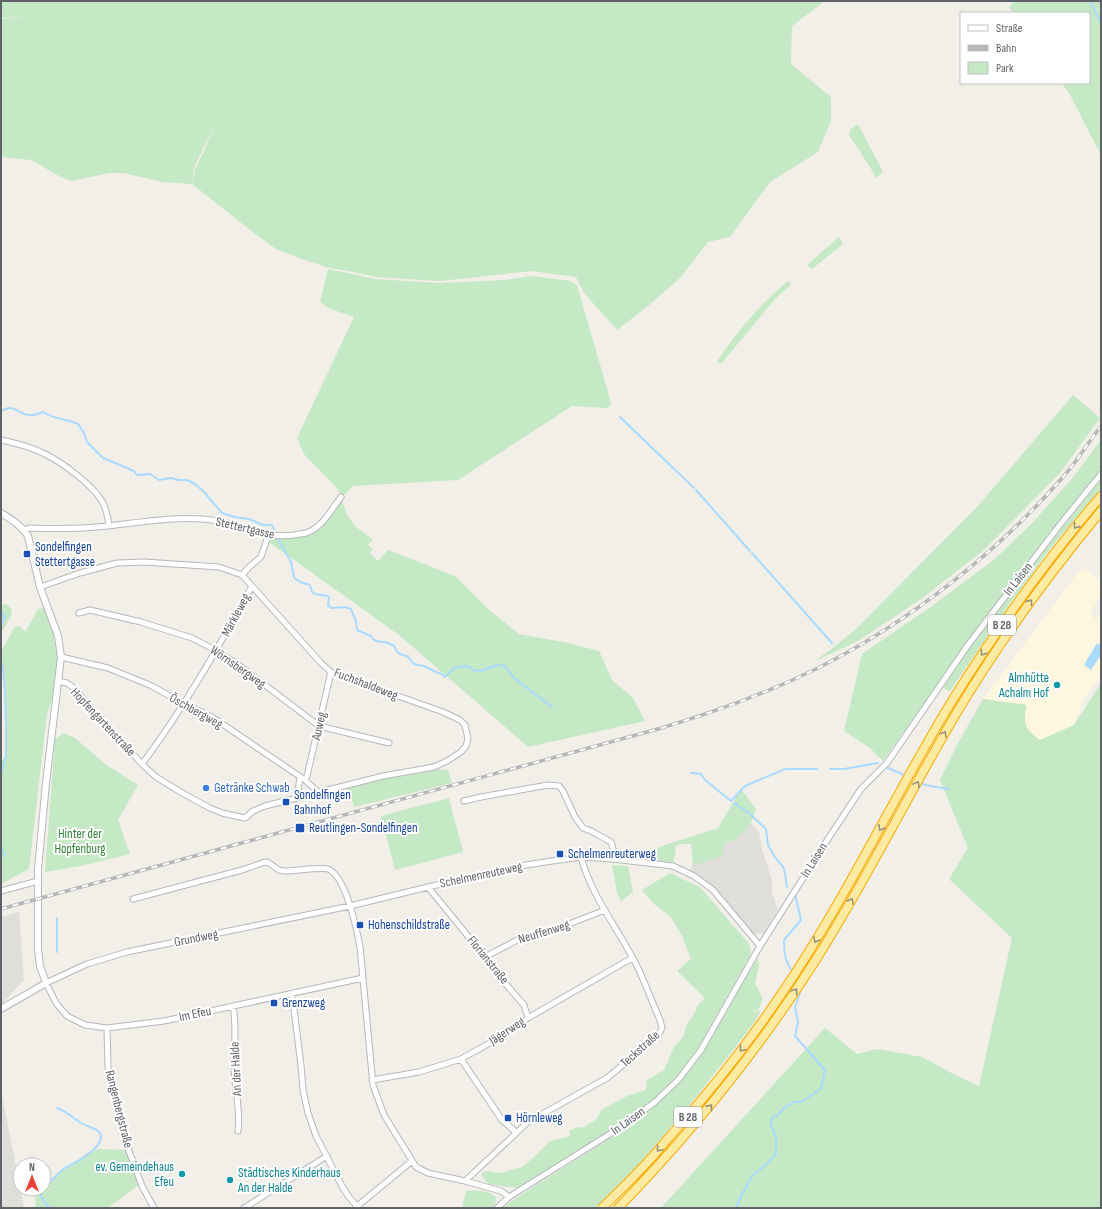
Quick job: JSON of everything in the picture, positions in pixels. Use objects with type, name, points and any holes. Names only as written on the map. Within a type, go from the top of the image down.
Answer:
[{"type":"highway","name":"B 28","points":[[602,1208],[639,1172],[706,1096],[765,1018],[837,906],[916,763],[962,686],[1012,609],[1058,548],[1101,496]]},
{"type":"highway","name":"B 28","points":[[618,1208],[697,1123],[748,1059],[773,1024],[817,958],[959,709],[1005,637],[1048,577],[1101,512]]},
{"type":"street","points":[[1,440],[22,445],[46,454],[86,482],[99,496],[104,505],[108,516],[109,526]]},
{"type":"street","name":"In Laisen","points":[[497,1208],[509,1197],[621,1127],[655,1102],[679,1079],[701,1050],[760,946],[861,789],[887,763],[968,645],[1059,526],[1101,474]]},
{"type":"street","name":"Stettertgasse","points":[[24,530],[30,528],[81,529],[141,522],[202,519],[224,522],[268,536],[288,536],[306,533],[323,523],[342,497]]},
{"type":"street","name":"Hopfengartenstraße","points":[[1,513],[15,522],[28,536],[40,587],[58,636],[61,657],[58,681],[74,688],[94,712],[156,777],[205,806],[222,813],[245,818]]},
{"type":"street","points":[[242,575],[261,557],[268,536]]},
{"type":"street","name":"Fuchshaldeweg","points":[[40,587],[80,573],[117,563],[144,562],[219,567],[242,575],[321,663],[332,672],[443,712],[460,720],[465,725],[468,739],[466,746],[455,757],[434,767],[383,776],[265,806],[253,811],[245,818]]},
{"type":"street","name":"Märkleweg","points":[[142,764],[164,735],[184,704],[217,650],[252,586]]},
{"type":"street","name":"Wörnsbergweg","points":[[79,613],[90,610],[141,622],[192,638],[217,650],[240,666],[318,726],[389,743]]},
{"type":"street","name":"Öschbergweg","points":[[61,657],[108,668],[152,686],[184,704],[212,717],[303,779],[318,792]]},
{"type":"street","name":"Auweg","points":[[296,798],[303,779],[307,776],[332,672]]},
{"type":"street","points":[[1,1009],[46,983],[40,966],[38,950],[38,881],[40,836],[58,681]]},
{"type":"street","points":[[464,801],[548,785],[559,786],[563,791],[575,817],[583,828],[611,842],[614,848],[613,859]]},
{"type":"street","name":"Schelmenreuteweg","points":[[350,906],[520,866],[582,857],[613,859],[673,866],[694,876],[712,890],[760,946]]},
{"type":"street","name":"Teckstraße","points":[[465,1181],[528,1122],[607,1078],[658,1036],[662,1028],[660,1020],[632,958],[585,872],[582,857]]},
{"type":"street","points":[[133,899],[242,870],[265,862],[279,870],[328,869],[335,874],[350,906],[359,941],[372,1080],[384,1115],[416,1167],[428,1173],[465,1181],[500,1191],[509,1197]]},
{"type":"street","points":[[1,891],[38,881]]},
{"type":"street","name":"Florianstraße","points":[[428,887],[485,957],[491,967],[524,1005],[528,1018]]},
{"type":"street","name":"Grundweg","points":[[46,983],[87,964],[127,952],[350,906]]},
{"type":"street","name":"Neuffenweg","points":[[485,957],[518,939],[550,932],[605,910]]},
{"type":"street","name":"Jägerweg","points":[[372,1080],[419,1072],[461,1059],[497,1039],[528,1018],[632,958]]},
{"type":"street","name":"Im Efeu","points":[[46,983],[56,1003],[67,1016],[85,1025],[107,1028],[153,1023],[362,978]]},
{"type":"street","points":[[292,994],[302,1065],[303,1090],[307,1108],[316,1136],[343,1188],[356,1207],[412,1161]]},
{"type":"street","name":"An der Halde","points":[[233,1006],[235,1016],[234,1067],[239,1121],[238,1131]]},
{"type":"street","name":"Rangenbergstraße","points":[[107,1028],[108,1067],[123,1135],[142,1186],[154,1208]]},
{"type":"street","points":[[461,1059],[502,1120],[516,1132]]},
{"type":"street","points":[[244,1208],[327,1156]]},
{"type":"shaded area","points":[[1082,567],[1101,580],[1101,595],[1090,613],[1095,619],[1101,615],[1101,675],[1084,698],[1074,725],[1040,740],[1028,731],[1023,718],[1026,705],[983,699]]},
{"type":"shaded area","points":[[751,823],[759,832],[762,849],[772,880],[772,894],[778,909],[764,933],[752,934],[714,888],[690,872],[693,863],[700,864],[725,843],[736,840]]},
{"type":"shaded area","points":[[19,912],[24,980],[1,1005],[1,917]]},
{"type":"shaded area","points":[[1,1094],[14,1157],[12,1157],[12,1197],[22,1197],[24,1208],[1,1208]]},
{"type":"green space","points":[[1,1],[825,1],[792,26],[791,64],[831,97],[831,121],[818,152],[770,182],[730,237],[708,242],[680,278],[648,306],[617,330],[584,293],[576,277],[532,271],[440,281],[376,277],[329,268],[276,249],[192,184],[162,182],[124,173],[109,173],[71,181],[31,160],[1,157],[1,19],[24,16],[1,18]],"holes":[[[214,126],[195,169],[192,184],[194,168]]]},
{"type":"green space","points":[[1015,1],[1101,1],[1101,155],[1069,93],[1063,84],[1090,84],[1090,12],[1013,12],[1009,7]]},
{"type":"green space","points":[[858,124],[883,172],[876,178],[849,135],[853,127]]},
{"type":"green space","points":[[839,237],[843,244],[812,269],[807,265]]},
{"type":"green space","points":[[328,269],[375,279],[439,283],[505,280],[531,276],[570,281],[577,285],[611,405],[605,408],[572,406],[458,480],[353,486],[342,497],[336,487],[304,454],[297,438],[354,317],[328,308],[320,302]]},
{"type":"green space","points":[[788,281],[791,285],[775,299],[721,364],[717,362],[750,319],[768,299]]},
{"type":"green space","points":[[1073,395],[1100,418],[1060,473],[985,549],[924,597],[858,641],[813,662],[856,629],[977,507]]},
{"type":"green space","points":[[1101,440],[1101,470],[967,644],[883,761],[870,748],[844,731],[862,654],[932,606],[995,559],[1033,522],[1071,480]]},
{"type":"green space","points":[[1101,479],[1101,488],[1050,549],[1008,606],[950,691],[943,688],[984,627]]},
{"type":"green space","points":[[341,498],[347,515],[355,526],[373,540],[368,545],[373,549],[370,553],[378,561],[388,550],[455,576],[488,609],[519,634],[568,643],[599,651],[612,680],[633,698],[645,721],[528,747],[399,635],[252,530],[268,533],[304,531],[321,520]]},
{"type":"green space","points":[[6,604],[11,608],[11,613],[5,627],[1,631],[1,605]]},
{"type":"green space","points":[[38,609],[48,609],[58,636],[58,681],[47,714],[29,869],[1,884],[1,761],[7,755],[6,692],[4,668],[2,673],[1,672],[1,651],[15,627],[21,627],[22,630],[26,631]]},
{"type":"green space","points":[[1101,683],[1101,1208],[661,1208],[825,1028],[857,1054],[877,1049],[922,1057],[979,1086],[1012,938],[949,879],[968,848],[940,780],[957,745],[983,699],[1027,705],[1025,717],[1026,726],[1031,733],[1040,740],[1074,725]]},
{"type":"green space","name":"Hinter der Hopfenburg","points":[[64,733],[75,738],[105,764],[138,785],[118,820],[130,854],[81,866],[45,872],[55,739]]},
{"type":"green space","points":[[434,769],[448,770],[452,783],[354,807],[347,785]]},
{"type":"green space","points":[[741,789],[756,809],[751,823],[736,840],[725,843],[722,856],[700,864],[693,863],[691,844],[681,844],[676,846],[673,866],[651,860],[656,848],[718,828]]},
{"type":"green space","points":[[449,798],[463,852],[395,870],[381,816]]},
{"type":"green space","points":[[612,865],[628,866],[633,892],[621,901],[617,892]]},
{"type":"green space","points":[[670,873],[700,887],[749,944],[751,954],[697,1050],[676,1078],[654,1099],[619,1126],[517,1188],[488,1184],[481,1174],[486,1171],[501,1173],[522,1167],[550,1141],[570,1136],[569,1131],[575,1128],[584,1127],[597,1119],[601,1110],[627,1096],[646,1090],[647,1080],[664,1070],[674,1047],[683,1037],[687,1024],[698,1005],[705,998],[677,971],[691,959],[682,936],[671,917],[654,904],[642,890]]},
{"type":"green space","points":[[758,958],[759,966],[755,983],[763,999],[758,1010],[749,1012],[761,1011],[751,1027],[685,1111],[635,1168],[595,1208],[503,1208],[513,1200],[623,1130],[657,1104],[680,1080]]},
{"type":"green space","points":[[99,1149],[129,1150],[142,1183],[107,1208],[36,1208],[35,1198],[52,1197],[52,1180],[63,1169],[79,1160],[87,1153]]},
{"type":"green space","points":[[466,1191],[482,1191],[490,1193],[496,1198],[495,1205],[492,1208],[462,1208]]},
{"type":"water","points":[[1097,643],[1101,645],[1101,655],[1091,670],[1084,665]]},
{"type":"waterway","points":[[1090,1],[1101,23]]},
{"type":"waterway","points":[[1,411],[13,408],[24,414],[30,415],[36,415],[43,412],[78,424],[84,433],[87,442],[103,458],[134,471],[137,475],[150,474],[159,480],[171,478],[187,480],[195,484],[204,492],[222,513],[249,519],[263,525],[272,525],[274,529]]},
{"type":"waterway","points":[[620,417],[694,488]]},
{"type":"waterway","points":[[696,490],[750,551]]},
{"type":"waterway","points":[[277,538],[291,562],[294,577],[300,582],[308,584],[312,592],[329,597],[328,606],[332,608],[345,607],[351,609],[356,621],[357,630],[371,636],[374,640],[386,642],[394,646],[399,653],[407,656],[414,664],[424,666],[440,673],[445,677],[454,668],[468,666],[473,670],[481,671],[498,665],[505,666],[514,678],[552,707]]},
{"type":"waterway","points":[[752,553],[832,643]]},
{"type":"waterway","points":[[1,611],[5,617],[1,625]]},
{"type":"waterway","points":[[1,663],[3,667],[5,692],[6,727],[6,755],[1,771]]},
{"type":"waterway","points":[[830,769],[844,769],[878,763]]},
{"type":"waterway","points":[[886,767],[906,776]]},
{"type":"waterway","points":[[691,773],[701,774],[705,780],[731,801],[745,786],[785,769],[817,769]]},
{"type":"waterway","points":[[919,782],[925,785],[948,789]]},
{"type":"waterway","points":[[734,803],[750,814],[766,829],[768,845],[774,856],[784,868],[787,887]]},
{"type":"waterway","points":[[1,847],[5,856]]},
{"type":"waterway","points":[[793,973],[786,957],[784,940],[801,920],[795,894]]},
{"type":"waterway","points":[[57,918],[57,952]]},
{"type":"waterway","points":[[736,1208],[752,1176],[768,1163],[776,1153],[776,1137],[771,1125],[772,1118],[794,1102],[801,1102],[821,1089],[825,1070],[795,1036],[798,1022],[795,1007],[800,993],[799,989]]},
{"type":"waterway","points":[[52,1181],[62,1170],[94,1149],[99,1144],[101,1138],[100,1133],[96,1130],[81,1123],[57,1108]]},
{"type":"waterway","points":[[41,1197],[50,1208]]},
{"type":"railway","points":[[1,909],[658,729],[718,710],[777,687],[850,651],[884,630],[949,585],[1009,533],[1037,505],[1068,471],[1101,426]]},
{"type":"place","name":"Sondelfingen Stettertgasse","points":[[27,554]]},
{"type":"place","name":"Almhütte Achalm Hof","points":[[1057,685]]},
{"type":"place","name":"Getränke Schwab","points":[[206,788]]},
{"type":"place","name":"Sondelfingen Bahnhof","points":[[286,802]]},
{"type":"place","name":"Reutlingen-Sondelfingen","points":[[300,828]]},
{"type":"place","name":"Schelmenreuterweg","points":[[560,854]]},
{"type":"place","name":"Hohenschildstraße","points":[[360,925]]},
{"type":"place","name":"Grenzweg","points":[[274,1003]]},
{"type":"place","name":"Hörnleweg","points":[[508,1118]]},
{"type":"place","name":"ev. Gemeindehaus Efeu","points":[[182,1174]]},
{"type":"place","name":"Städtisches Kinderhaus An der Halde","points":[[230,1180]]}]
